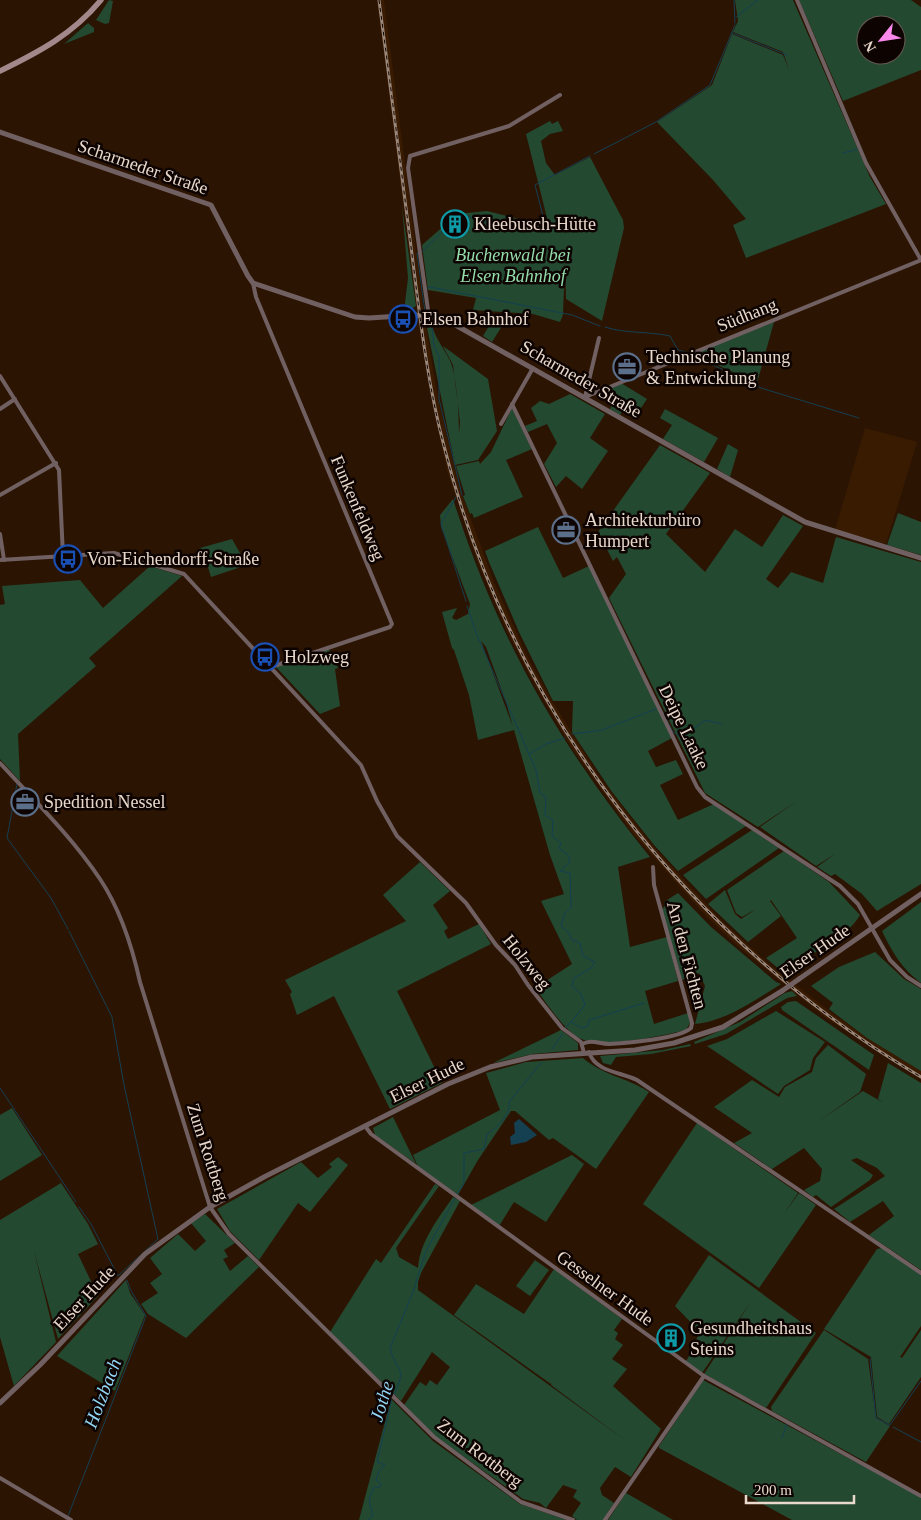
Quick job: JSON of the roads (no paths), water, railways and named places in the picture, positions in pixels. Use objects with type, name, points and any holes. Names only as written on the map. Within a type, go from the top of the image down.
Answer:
[{"type":"main road","points":[[0,71],[60,39],[87,17],[101,0]]},
{"type":"street","name":"Südhang","points":[[585,397],[921,260],[866,163],[797,0]]},
{"type":"street","points":[[429,317],[408,168],[410,156],[509,126],[560,95]]},
{"type":"street","name":"Scharmeder Straße","points":[[0,132],[211,205],[248,276],[253,282],[363,318],[410,315],[429,317],[464,329],[805,522],[921,558]]},
{"type":"street","name":"Funkenfeldweg","points":[[253,282],[256,297],[392,624],[390,627],[271,667]]},
{"type":"street","points":[[585,397],[599,338]]},
{"type":"street","points":[[501,424],[533,368]]},
{"type":"street","points":[[0,376],[59,470],[63,556]]},
{"type":"street","points":[[0,409],[15,400]]},
{"type":"street","name":"Deipe Laake","points":[[512,404],[697,787],[705,797],[840,886],[858,904],[890,960],[907,977],[921,986]]},
{"type":"street","points":[[0,495],[56,463]]},
{"type":"street","points":[[0,534],[2,560]]},
{"type":"street","name":"Holzweg","points":[[2,560],[119,554],[184,574],[361,766],[377,801],[397,836],[466,903],[496,945],[515,965],[528,985],[562,1028],[582,1044]]},
{"type":"street","name":"Zum Rottberg","points":[[0,763],[79,851],[100,879],[114,904],[132,948],[140,982],[210,1207],[229,1234],[434,1438],[521,1502],[572,1520]]},
{"type":"street","name":"An den Fichten","points":[[582,1044],[590,1041],[608,1044],[637,1042],[668,1036],[691,1028],[692,1024],[654,886],[652,867]]},
{"type":"street","name":"Elser Hude","points":[[0,1403],[40,1365],[140,1260],[176,1230],[210,1207],[448,1084],[490,1067],[532,1056],[654,1048],[692,1038],[738,1019],[921,894]]},
{"type":"street","points":[[582,1044],[592,1060],[599,1066],[636,1080],[921,1273]]},
{"type":"street","name":"Gesselner Hude","points":[[365,1126],[370,1134],[704,1376],[921,1496]]},
{"type":"street","points":[[605,1520],[704,1376]]},
{"type":"street","points":[[0,1478],[71,1520]]},
{"type":"water","points":[[519,1119],[537,1135],[526,1142],[511,1145],[510,1137],[515,1133],[514,1123]]},
{"type":"waterway","points":[[734,0],[735,23]]},
{"type":"waterway","points":[[736,17],[758,0]]},
{"type":"waterway","points":[[594,154],[656,122],[710,85],[735,25]]},
{"type":"waterway","points":[[732,33],[787,55]]},
{"type":"waterway","points":[[843,153],[858,149]]},
{"type":"waterway","points":[[422,252],[459,214],[486,222],[539,223],[544,220],[535,185],[590,156]]},
{"type":"waterway","points":[[417,253],[425,312]]},
{"type":"waterway","points":[[426,289],[430,287],[572,315],[600,326]]},
{"type":"waterway","points":[[427,323],[432,328],[434,346],[439,356],[439,399],[462,495]]},
{"type":"waterway","points":[[605,327],[621,331],[670,336],[678,350],[686,352]]},
{"type":"waterway","points":[[692,355],[761,388],[859,418]]},
{"type":"waterway","points":[[456,497],[441,524],[466,601]]},
{"type":"waterway","points":[[467,606],[476,633],[536,770],[540,793],[546,797],[545,815],[553,820],[552,836],[561,843],[559,848],[568,855],[570,862],[560,871],[570,873],[571,907],[565,913],[561,926],[569,933],[572,940],[580,943],[583,956],[595,962],[591,968],[574,978],[572,986],[581,994],[585,1005],[571,1022]]},
{"type":"waterway","points":[[660,707],[673,732],[682,738],[705,720],[722,724]]},
{"type":"waterway","points":[[572,734],[602,730],[656,709]]},
{"type":"waterway","points":[[529,754],[546,744],[565,738]]},
{"type":"waterway","points":[[17,784],[7,838],[51,898],[68,929]]},
{"type":"waterway","points":[[69,931],[112,1017],[124,1085],[158,1239],[118,1276],[91,1224],[79,1207]]},
{"type":"waterway","points":[[565,1028],[571,1022],[582,1028],[588,1026],[589,1020],[644,1003]]},
{"type":"waterway","points":[[552,1049],[563,1033]]},
{"type":"waterway","points":[[457,1194],[464,1183],[464,1153],[484,1149],[487,1134],[503,1120],[508,1112],[509,1102],[541,1063]]},
{"type":"waterway","points":[[0,1088],[76,1202]]},
{"type":"waterway","name":"Jothe","points":[[394,1395],[400,1379],[400,1370],[390,1348],[413,1292],[426,1251],[455,1198]]},
{"type":"waterway","name":"Holzbach","points":[[68,1516],[146,1316],[130,1289],[127,1280]]},
{"type":"waterway","points":[[870,1359],[876,1418],[890,1425],[921,1381]]},
{"type":"waterway","name":"Jothe","points":[[368,1520],[373,1516],[369,1500],[373,1488],[380,1487],[381,1484],[376,1480],[379,1471],[385,1465],[377,1462],[392,1398]]},
{"type":"waterway","points":[[782,1438],[787,1424]]},
{"type":"waterway","points":[[893,1427],[921,1442]]},
{"type":"railway","points":[[379,0],[420,317],[438,420],[474,544],[514,637],[562,726],[619,809],[684,886],[756,957],[835,1021],[921,1077]]},
{"type":"place","name":"Kleebusch-Hütte","points":[[455,224]]},
{"type":"place","name":"Elsen Bahnhof","points":[[403,319]]},
{"type":"place","name":"Technische Planung & Entwicklung","points":[[627,367]]},
{"type":"place","name":"Architekturbüro Humpert","points":[[566,530]]},
{"type":"place","name":"Von-Eichendorff-Straße","points":[[68,559]]},
{"type":"place","name":"Holzweg","points":[[265,657]]},
{"type":"place","name":"Spedition Nessel","points":[[25,802]]},
{"type":"place","name":"Gesundheitshaus Steins","points":[[671,1338]]},
{"type":"park label","name":"Buchenwald bei Elsen Bahnhof","points":[[513,265]]}]
